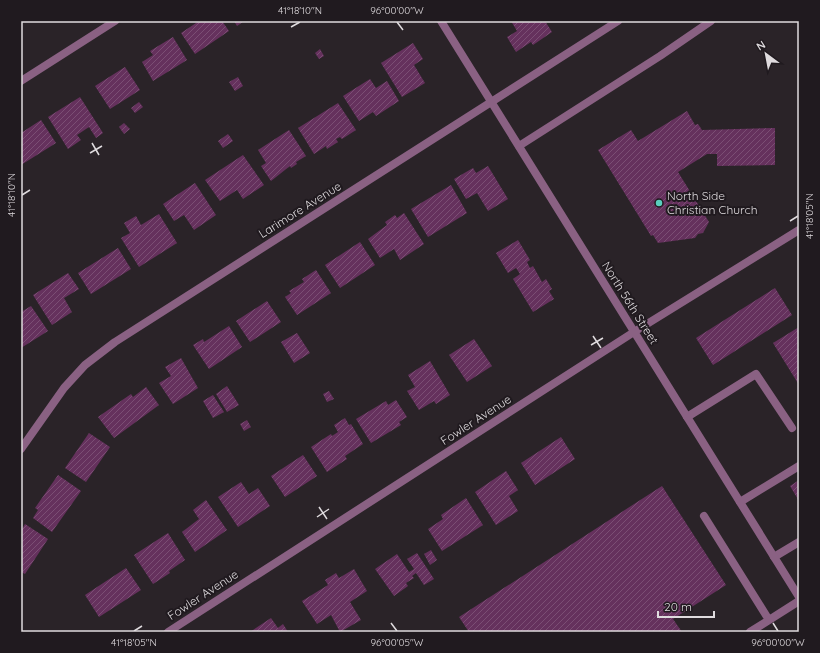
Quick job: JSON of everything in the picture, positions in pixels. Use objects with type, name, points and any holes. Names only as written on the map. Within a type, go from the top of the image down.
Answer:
[{"type":"street","points":[[21,81],[115,21]]},
{"type":"street","name":"North 56th Street","points":[[441,21],[799,597]]},
{"type":"street","name":"Larimore Avenue","points":[[21,449],[64,388],[85,365],[115,342],[618,21]]},
{"type":"street","points":[[519,146],[660,56],[711,21]]},
{"type":"street","name":"Fowler Avenue","points":[[168,632],[634,332],[799,230]]},
{"type":"street","points":[[687,416],[756,374],[792,428]]},
{"type":"street","points":[[740,502],[799,466]]},
{"type":"street","points":[[704,516],[769,620]]},
{"type":"street","points":[[774,557],[799,542]]},
{"type":"street","points":[[750,632],[799,601]]},
{"type":"building","points":[[199,21],[222,21],[229,31],[195,54],[181,33]]},
{"type":"building","points":[[234,21],[244,21],[237,26]]},
{"type":"building","points":[[511,21],[545,21],[552,32],[533,45],[531,42],[516,52],[507,37],[517,31]]},
{"type":"building","points":[[173,37],[187,60],[153,81],[142,62],[153,55],[150,51]]},
{"type":"building","points":[[413,43],[423,59],[414,65],[425,83],[402,97],[381,63]]},
{"type":"building","points":[[320,49],[324,56],[319,59],[315,53]]},
{"type":"building","points":[[125,67],[140,90],[110,109],[95,86]]},
{"type":"building","points":[[238,77],[243,86],[235,91],[229,82]]},
{"type":"building","points":[[370,79],[376,88],[387,81],[399,101],[376,116],[373,112],[359,121],[343,96]]},
{"type":"building","points":[[80,97],[103,133],[96,138],[89,127],[77,135],[81,140],[68,149],[48,117]]},
{"type":"building","points":[[139,102],[143,107],[135,113],[131,108]]},
{"type":"building","points":[[338,103],[356,130],[342,139],[340,137],[336,139],[338,142],[327,149],[326,146],[314,154],[298,128]]},
{"type":"building","points":[[687,111],[695,125],[698,124],[702,130],[775,128],[775,165],[717,166],[717,154],[707,154],[678,172],[709,222],[703,233],[698,234],[695,238],[658,243],[653,235],[651,236],[598,150],[631,130],[638,141]]},
{"type":"building","points":[[41,120],[56,143],[21,165],[21,133]]},
{"type":"building","points":[[124,123],[130,129],[124,134],[119,127]]},
{"type":"building","points":[[289,130],[306,156],[296,162],[297,164],[291,168],[290,166],[271,181],[261,166],[266,163],[258,150]]},
{"type":"building","points":[[228,134],[233,141],[223,148],[218,141]]},
{"type":"building","points":[[243,155],[264,185],[243,199],[237,190],[220,201],[205,180]]},
{"type":"building","points":[[488,166],[508,199],[488,211],[477,193],[466,199],[454,179],[473,168],[476,173]]},
{"type":"building","points":[[195,183],[216,215],[194,230],[184,215],[174,221],[163,204]]},
{"type":"building","points":[[451,185],[467,213],[428,237],[411,209]]},
{"type":"building","points":[[404,213],[424,244],[400,260],[394,249],[380,258],[368,239],[387,225],[385,222],[395,215],[397,218]]},
{"type":"building","points":[[159,214],[177,243],[139,267],[121,238],[130,233],[124,223],[136,216],[141,225]]},
{"type":"building","points":[[518,240],[530,260],[527,262],[530,268],[533,266],[542,282],[546,279],[552,289],[549,291],[554,299],[533,312],[513,279],[520,274],[516,268],[508,273],[496,253]]},
{"type":"building","points":[[360,242],[375,265],[340,288],[325,265]]},
{"type":"building","points":[[118,248],[131,269],[91,294],[78,273]]},
{"type":"building","points":[[316,270],[331,293],[297,315],[285,297],[291,293],[289,291],[304,282],[302,279]]},
{"type":"building","points":[[68,273],[79,289],[64,298],[72,312],[52,325],[33,295]]},
{"type":"building","points":[[775,288],[792,315],[713,365],[696,338]]},
{"type":"building","points":[[267,301],[281,322],[250,342],[236,321]]},
{"type":"building","points":[[31,306],[48,331],[21,348],[21,312]]},
{"type":"building","points":[[229,326],[242,347],[209,369],[193,345],[203,339],[204,342]]},
{"type":"building","points":[[799,327],[799,385],[773,343]]},
{"type":"building","points":[[297,333],[310,353],[294,363],[281,342]]},
{"type":"building","points":[[474,339],[492,366],[467,382],[449,355]]},
{"type":"building","points":[[181,358],[198,388],[173,404],[159,383],[171,376],[165,367]]},
{"type":"building","points":[[430,361],[450,395],[436,404],[434,401],[419,410],[407,391],[415,387],[408,375]]},
{"type":"building","points":[[227,386],[239,405],[227,412],[216,394]]},
{"type":"building","points":[[146,387],[159,405],[114,438],[98,417],[131,394],[133,397]]},
{"type":"building","points":[[329,391],[334,399],[327,402],[323,394]]},
{"type":"building","points":[[213,395],[224,412],[213,418],[203,401]]},
{"type":"building","points":[[396,400],[407,417],[399,422],[401,425],[371,443],[356,419],[386,401],[388,405]]},
{"type":"building","points":[[345,418],[349,425],[351,424],[363,444],[345,456],[347,459],[327,472],[311,447],[331,434],[332,436],[338,432],[334,425]]},
{"type":"building","points":[[247,420],[251,427],[244,431],[240,424]]},
{"type":"building","points":[[89,433],[110,447],[86,482],[65,468]]},
{"type":"building","points":[[561,437],[575,459],[535,485],[521,463]]},
{"type":"building","points":[[303,455],[317,476],[285,497],[271,476]]},
{"type":"building","points":[[506,471],[518,490],[509,496],[518,511],[496,525],[475,492]]},
{"type":"building","points":[[58,475],[81,491],[52,532],[33,518],[38,510],[35,508]]},
{"type":"building","points":[[799,480],[799,501],[790,486]]},
{"type":"building","points":[[241,482],[249,494],[258,488],[270,506],[238,527],[218,497]]},
{"type":"building","points":[[662,486],[726,585],[673,619],[682,632],[469,632],[459,617]]},
{"type":"building","points":[[466,498],[483,525],[442,551],[428,529],[443,519],[441,515]]},
{"type":"building","points":[[206,500],[227,530],[195,552],[182,532],[199,519],[193,510]]},
{"type":"building","points":[[25,524],[48,539],[25,574],[21,572],[21,531]]},
{"type":"building","points":[[168,533],[185,560],[169,571],[170,573],[153,584],[134,555]]},
{"type":"building","points":[[431,550],[437,560],[430,565],[424,554]]},
{"type":"building","points":[[417,553],[434,579],[424,585],[416,573],[412,576],[414,578],[406,583],[408,586],[394,596],[375,569],[397,554],[409,572],[414,569],[407,559]]},
{"type":"building","points":[[126,568],[141,590],[99,617],[85,595]]},
{"type":"building","points":[[354,569],[367,591],[350,602],[361,620],[340,632],[331,615],[317,624],[302,601],[328,585],[325,580],[336,573],[339,578]]},
{"type":"building","points":[[271,618],[278,628],[283,624],[288,632],[250,632]]},
{"type":"place","name":"North Side Christian Church","points":[[659,203]]}]
